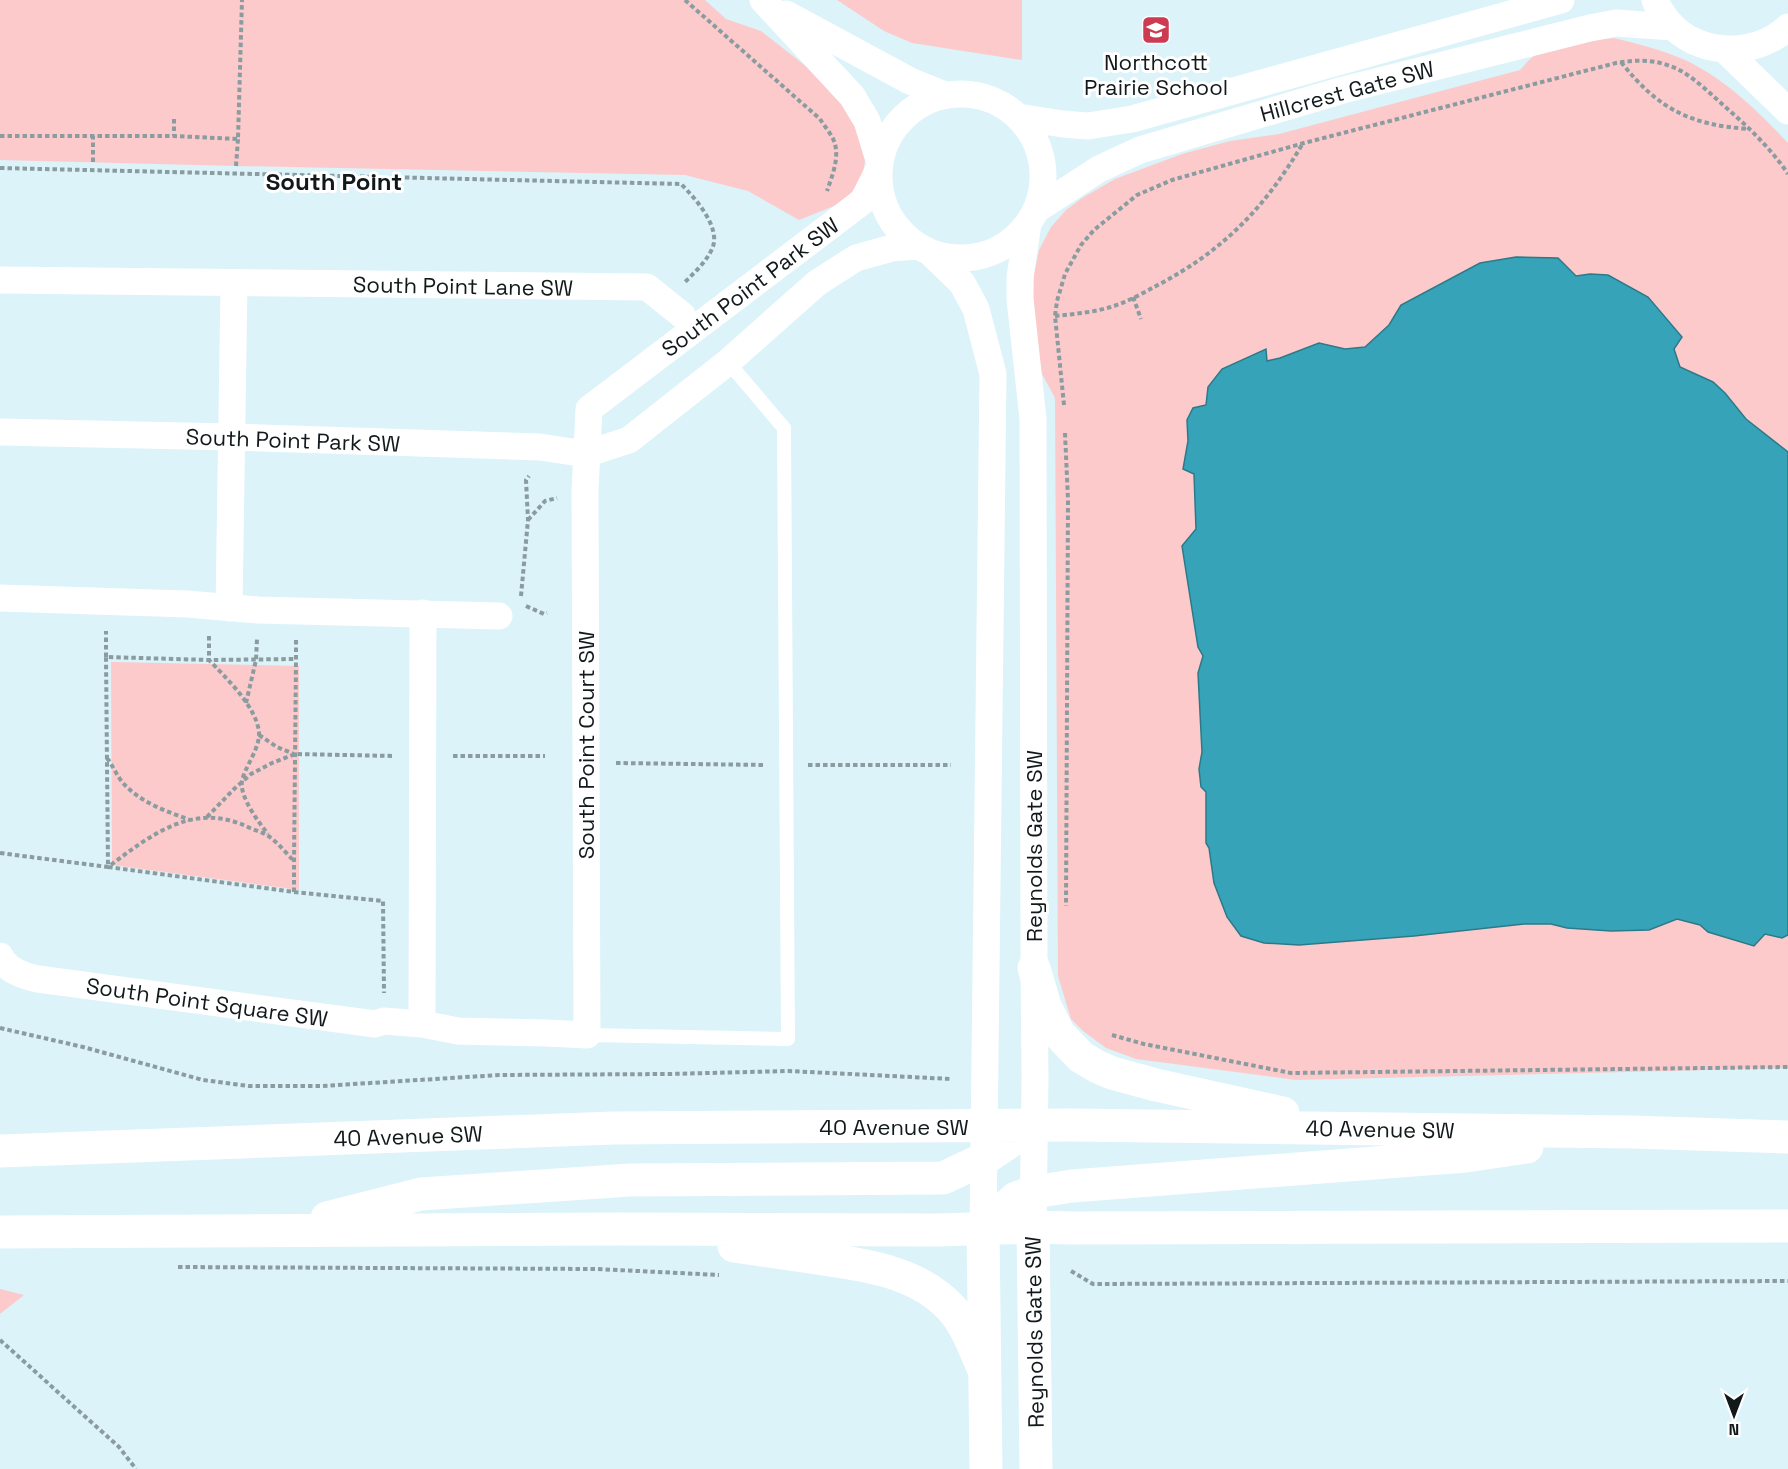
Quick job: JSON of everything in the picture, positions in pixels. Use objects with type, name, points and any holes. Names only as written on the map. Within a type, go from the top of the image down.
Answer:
[{"type":"main road","points":[[1034,968],[1045,1006],[1059,1034],[1081,1057],[1098,1067],[1156,1085],[1352,1129]]},
{"type":"main road","points":[[276,1230],[421,1194],[630,1180],[943,1178],[984,1159],[1035,1125]]},
{"type":"main road","name":"40 Avenue SW","points":[[0,1151],[614,1128],[1035,1125],[1632,1132],[1788,1137]]},
{"type":"main road","points":[[983,1228],[1016,1198],[1034,1192],[1114,1182],[1466,1156],[1632,1132]]},
{"type":"main road","points":[[0,1232],[1788,1226]]},
{"type":"main road","name":"Reynolds Gate SW","points":[[1033,1227],[1036,1469]]},
{"type":"main road","name":"Reynolds Gate SW","points":[[983,1228],[986,1469]]},
{"type":"main road","points":[[620,1229],[859,1264],[892,1272],[921,1284],[953,1310],[969,1335],[984,1370]]},
{"type":"street","name":"Hillcrest Gate SW","points":[[1018,117],[1088,126],[1131,119],[1561,0]]},
{"type":"street","points":[[1654,0],[1656,6],[1673,27],[1697,43],[1725,50],[1753,47],[1779,36],[1788,27]]},
{"type":"street","points":[[765,2],[910,81],[945,95]]},
{"type":"street","points":[[765,2],[852,96],[867,121],[879,165],[880,193],[887,214],[900,232],[924,250],[958,258],[985,255],[1009,243],[1032,217],[1043,186],[1042,161],[1034,137],[1018,117],[1006,107],[992,100],[961,93],[945,95],[922,103],[902,118],[888,137],[879,165]]},
{"type":"street","name":"Hillcrest Gate SW","points":[[1032,217],[1099,169],[1140,150],[1343,90],[1590,28],[1616,23],[1673,27]]},
{"type":"street","points":[[1725,50],[1788,111]]},
{"type":"street","name":"South Point Park SW","points":[[586,454],[589,409],[863,201],[879,165]]},
{"type":"street","name":"Reynolds Gate SW","points":[[1032,217],[1020,277],[1020,300],[1033,419],[1035,1125],[1033,1227]]},
{"type":"street","name":"South Point Park SW","points":[[0,432],[540,447],[586,454],[629,440],[728,362],[817,283],[846,264],[856,258],[892,248],[924,250]]},
{"type":"street","name":"Reynolds Gate SW","points":[[924,250],[962,283],[976,309],[993,374],[983,1228]]},
{"type":"street","name":"South Point Lane SW","points":[[0,280],[647,287],[674,309]]},
{"type":"street","points":[[219,607],[232,437],[234,284]]},
{"type":"street","name":"South Point Court SW","points":[[586,454],[587,1035]]},
{"type":"street","points":[[0,598],[258,610],[423,613],[509,609]]},
{"type":"street","points":[[422,1024],[423,613]]},
{"type":"street","name":"South Point Square SW","points":[[0,956],[2,961],[20,975],[38,979],[375,1024],[384,1021],[422,1024],[458,1031],[587,1035]]},
{"type":"lane","points":[[587,1035],[788,1039],[784,428],[728,362]]},
{"type":"path","points":[[236,166],[242,0]]},
{"type":"path","points":[[685,0],[820,119],[835,143],[836,158],[834,172],[823,200]]},
{"type":"path","points":[[1064,408],[1055,316],[1065,274],[1081,245],[1094,230],[1137,195],[1172,180],[1304,143],[1621,62],[1643,60],[1671,66],[1698,82],[1750,129],[1779,160],[1788,174]]},
{"type":"path","points":[[1621,62],[1651,96],[1679,114],[1702,123],[1725,128],[1750,129]]},
{"type":"path","points":[[174,119],[174,136]]},
{"type":"path","points":[[0,135],[174,136],[238,139]]},
{"type":"path","points":[[93,136],[93,162]]},
{"type":"path","points":[[1055,316],[1115,306],[1167,279],[1212,251],[1259,207],[1285,174],[1304,143]]},
{"type":"path","points":[[0,168],[681,184],[700,204],[712,228],[714,247],[674,309]]},
{"type":"path","points":[[1134,297],[1141,320]]},
{"type":"path","points":[[1065,431],[1068,500],[1066,913]]},
{"type":"path","points":[[509,609],[528,520],[526,480],[533,472]]},
{"type":"path","points":[[528,520],[545,501],[557,498]]},
{"type":"path","points":[[209,660],[219,607]]},
{"type":"path","points":[[246,703],[256,660],[258,610]]},
{"type":"path","points":[[294,892],[296,644]]},
{"type":"path","points":[[108,867],[106,657],[209,660],[296,659]]},
{"type":"path","points":[[209,660],[233,685],[256,719],[259,734],[242,782],[246,798],[254,817],[294,862]]},
{"type":"path","points":[[259,734],[277,747],[295,754],[401,756]]},
{"type":"path","points":[[207,817],[251,774],[295,754]]},
{"type":"path","points":[[452,756],[545,756]]},
{"type":"path","points":[[107,758],[123,782],[140,798],[162,810],[191,820]]},
{"type":"path","points":[[108,867],[158,832],[191,820],[207,817],[237,821],[271,837]]},
{"type":"path","points":[[0,853],[294,892],[383,900],[384,1021]]},
{"type":"path","points":[[0,1028],[83,1047],[203,1080],[249,1086],[322,1086],[499,1075],[789,1071],[952,1079]]},
{"type":"path","points":[[1109,1035],[1291,1073],[1788,1067]]},
{"type":"path","points":[[167,1266],[597,1269],[726,1276]]},
{"type":"path","points":[[1071,1271],[1093,1284],[1788,1281]]},
{"type":"path","points":[[0,1340],[120,1447],[136,1469]]},
{"type":"shaded area","points":[[0,0],[705,0],[726,19],[761,31],[826,82],[853,119],[866,154],[862,179],[844,202],[799,220],[748,191],[685,175],[0,160]]},
{"type":"shaded area","points":[[837,0],[1022,0],[1022,60],[912,43],[884,31]]},
{"type":"shaded area","points":[[1614,38],[1668,53],[1714,76],[1765,119],[1788,143],[1788,1068],[1296,1080],[1136,1059],[1106,1048],[1071,1019],[1058,976],[1055,398],[1042,374],[1032,315],[1034,274],[1039,250],[1051,227],[1066,210],[1082,198],[1115,179],[1182,154],[1230,141],[1279,134],[1520,70],[1532,57],[1541,52],[1573,44]]},
{"type":"shaded area","points":[[111,662],[299,666],[299,890],[112,865]]},
{"type":"shaded area","points":[[0,1289],[24,1295],[0,1314]]},
{"type":"water","points":[[1516,257],[1558,258],[1576,276],[1608,275],[1648,297],[1682,337],[1674,349],[1680,367],[1713,382],[1746,419],[1788,452],[1788,935],[1782,938],[1765,934],[1754,946],[1708,932],[1700,925],[1677,919],[1649,930],[1611,931],[1567,928],[1551,924],[1524,924],[1299,945],[1264,943],[1241,936],[1227,917],[1214,883],[1209,848],[1206,843],[1206,792],[1201,787],[1199,769],[1202,752],[1198,673],[1203,656],[1198,647],[1182,546],[1196,529],[1194,474],[1183,469],[1188,441],[1187,420],[1193,408],[1206,405],[1208,387],[1222,369],[1266,349],[1267,361],[1319,343],[1345,349],[1365,347],[1389,325],[1401,305],[1480,263]]},
{"type":"place","name":"Northcott Prairie School","points":[[1156,30]]},
{"type":"district","name":"South Point","points":[[334,182]]}]
